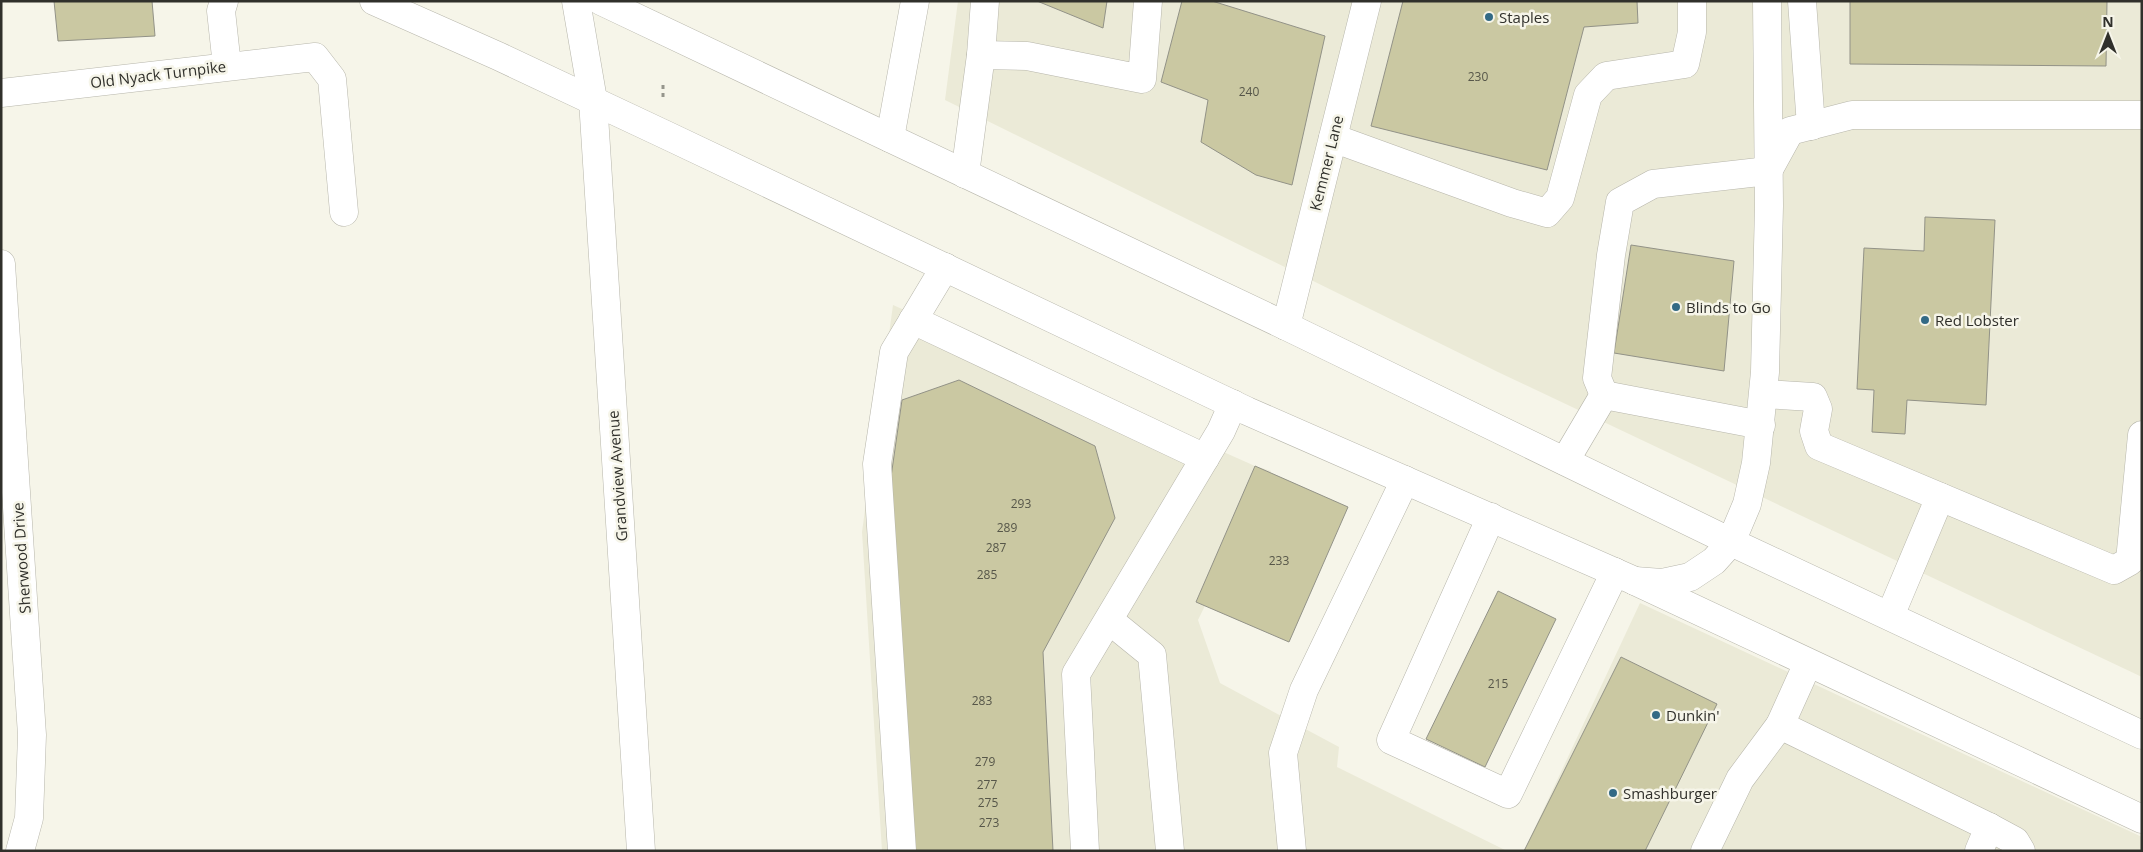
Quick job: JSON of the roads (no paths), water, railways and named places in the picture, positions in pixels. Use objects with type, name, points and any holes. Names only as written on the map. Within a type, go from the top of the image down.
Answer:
[{"type":"main road","points":[[224,1],[221,11],[228,66]]},
{"type":"main road","points":[[374,1],[593,100],[1233,404],[1625,576],[2142,820]]},
{"type":"main road","name":"Grandview Avenue","points":[[576,1],[593,100],[640,851]]},
{"type":"main road","points":[[601,1],[1286,326],[1731,542],[2142,735]]},
{"type":"main road","points":[[890,138],[914,1]]},
{"type":"main road","points":[[965,174],[981,55],[985,1]]},
{"type":"main road","points":[[981,55],[1027,56],[1142,79],[1148,1]]},
{"type":"main road","name":"Kemmer Lane","points":[[1286,326],[1367,1]]},
{"type":"main road","points":[[1332,138],[1512,203],[1548,213],[1560,198],[1588,95],[1606,76],[1685,64],[1692,32],[1692,1]]},
{"type":"main road","points":[[1625,576],[1662,583],[1690,577],[1714,561],[1731,542],[1747,504],[1756,463],[1764,394],[1768,171],[1767,1]]},
{"type":"main road","points":[[1802,1],[1811,126]]},
{"type":"main road","name":"Old Nyack Turnpike","points":[[1,93],[315,57],[332,79],[344,212]]},
{"type":"main road","points":[[1768,171],[1790,131],[1852,115],[2142,115]]},
{"type":"main road","points":[[1604,396],[1597,378],[1610,255],[1620,202],[1653,184],[1768,171]]},
{"type":"main road","name":"Sherwood Drive","points":[[1,264],[32,735],[28,818],[20,851]]},
{"type":"main road","points":[[902,851],[877,464],[894,352],[945,267]]},
{"type":"main road","points":[[913,320],[1205,458]]},
{"type":"main road","points":[[1764,394],[1813,396],[1818,409],[1814,431],[1819,446],[2114,570],[2130,560],[2142,435]]},
{"type":"main road","points":[[1604,396],[1761,425]]},
{"type":"main road","points":[[1566,462],[1604,396]]},
{"type":"main road","points":[[1085,851],[1076,674],[1221,431],[1233,404]]},
{"type":"main road","points":[[1292,851],[1283,753],[1304,690],[1405,480]]},
{"type":"main road","points":[[1890,616],[1940,497]]},
{"type":"main road","points":[[1490,517],[1391,740],[1508,794],[1625,576]]},
{"type":"main road","points":[[1109,620],[1152,655],[1170,851]]},
{"type":"main road","points":[[1706,851],[1740,779],[1780,725],[1808,663]]},
{"type":"main road","points":[[1780,725],[1984,839],[2015,841],[2021,851]]},
{"type":"place","name":"Staples","points":[[1489,17]]},
{"type":"place","name":"Blinds to Go","points":[[1676,307]]},
{"type":"place","name":"Red Lobster","points":[[1925,320]]},
{"type":"place","name":"Dunkin'","points":[[1656,715]]},
{"type":"place","name":"Smashburger","points":[[1613,793]]}]
